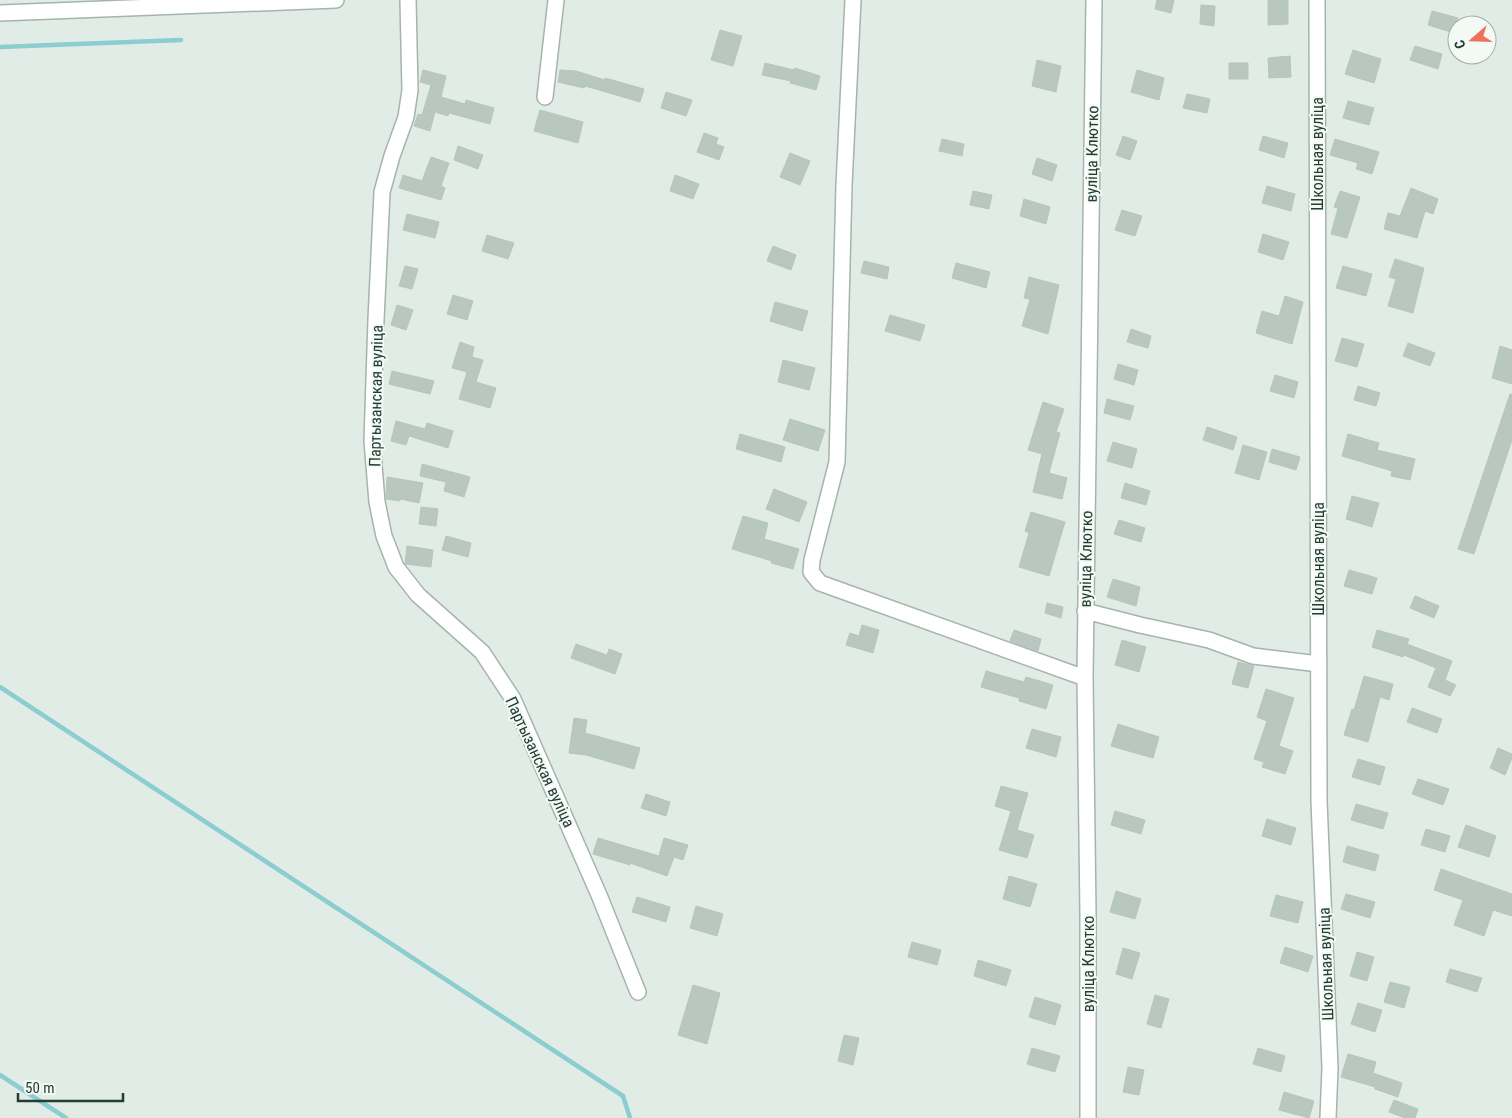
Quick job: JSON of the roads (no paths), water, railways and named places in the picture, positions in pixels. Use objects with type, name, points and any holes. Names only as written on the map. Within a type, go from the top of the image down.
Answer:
[{"type":"street","points":[[0,13],[336,0]]},
{"type":"street","name":"Партызанская вуліца","points":[[408,0],[410,90],[406,117],[382,192],[372,441],[377,502],[384,536],[396,567],[418,595],[482,652],[513,699],[595,886],[638,992]]},
{"type":"street","points":[[545,97],[556,0]]},
{"type":"street","points":[[853,0],[844,186],[837,462],[812,560],[811,572],[820,583],[1085,678]]},
{"type":"street","name":"вуліца Клютко","points":[[1088,1118],[1085,611],[1094,0]]},
{"type":"street","name":"Школьная вуліца","points":[[1317,0],[1319,801],[1330,1068],[1328,1118]]},
{"type":"street","points":[[1085,611],[1209,640],[1253,656],[1319,664]]},
{"type":"waterway","points":[[0,47],[181,40]]},
{"type":"waterway","points":[[0,687],[623,1096],[630,1118]]},
{"type":"waterway","points":[[0,1075],[66,1118]]}]
